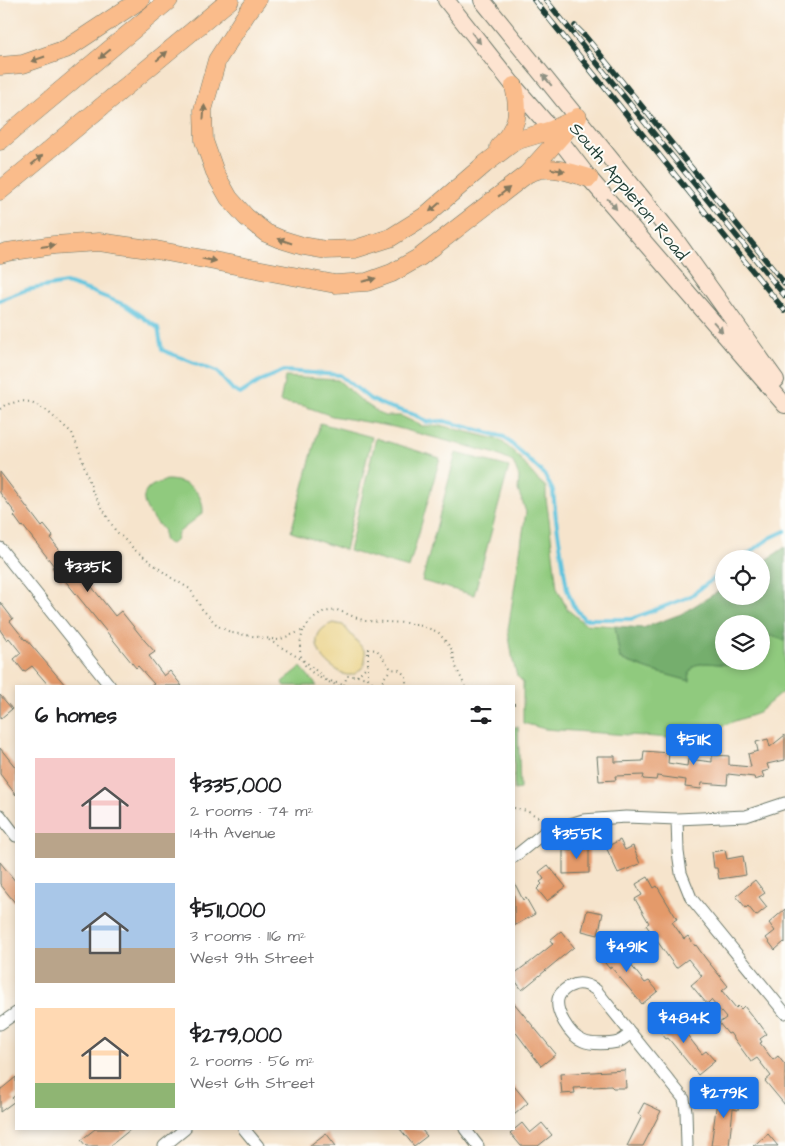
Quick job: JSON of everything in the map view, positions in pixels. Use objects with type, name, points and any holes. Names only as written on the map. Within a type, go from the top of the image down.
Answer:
[{"type":"main road","points":[[0,66],[23,64],[66,49],[140,0]]},
{"type":"main road","points":[[0,141],[169,0]]},
{"type":"main road","points":[[0,191],[230,0]]},
{"type":"main road","points":[[258,0],[247,13],[216,60],[203,110],[204,141],[216,175],[229,198],[246,218],[266,233],[303,246],[326,250],[355,249],[390,238],[425,216],[485,164],[515,141],[555,134]]},
{"type":"main road","name":"South Appleton Road","points":[[446,0],[589,178],[785,405]]},
{"type":"main road","name":"South Appleton Road","points":[[482,0],[673,236],[785,392]]},
{"type":"main road","points":[[485,164],[512,130],[518,116],[514,86]]},
{"type":"main road","points":[[0,254],[54,244],[99,242],[156,250],[335,284],[367,282],[392,273],[420,258],[527,174],[555,134],[578,117]]},
{"type":"main road","points":[[527,174],[540,169],[550,168],[589,178]]},
{"type":"street","points":[[0,548],[109,685]]},
{"type":"street","points":[[515,856],[545,832],[583,820],[626,817],[677,819],[746,816],[785,803]]},
{"type":"street","points":[[0,815],[15,835]]},
{"type":"street","points":[[677,819],[681,873],[691,898],[785,1013]]},
{"type":"street","points":[[631,1033],[619,1042],[594,1044],[582,1041],[564,1023],[560,1012],[560,995],[568,987],[576,983],[591,986],[596,990],[631,1033],[684,1099],[687,1146]]},
{"type":"street","points":[[0,1024],[15,1014]]},
{"type":"street","points":[[164,1146],[184,1130]]},
{"type":"street","points":[[245,1130],[258,1146]]},
{"type":"street","points":[[466,1130],[478,1146]]},
{"type":"path","points":[[0,409],[5,405],[20,401],[32,402],[47,411],[72,433],[92,490],[115,530],[135,550],[163,572],[190,589],[202,609],[218,626],[232,633],[278,640],[304,630]]},
{"type":"path","points":[[336,685],[324,681],[315,675],[301,660],[300,645],[304,630],[310,621],[323,612],[337,610],[365,622],[406,623],[438,632],[451,648],[465,685]]},
{"type":"path","points":[[268,639],[301,660],[327,680],[342,685]]},
{"type":"path","points":[[368,678],[368,649],[377,650],[391,669],[399,670],[406,676],[406,683]]},
{"type":"path","points":[[357,676],[368,665]]},
{"type":"path","points":[[381,685],[391,669]]},
{"type":"path","points":[[345,685],[347,676],[368,678],[374,685]]},
{"type":"path","points":[[515,808],[527,811],[561,827]]},
{"type":"green space","points":[[285,377],[338,380],[363,402],[384,416],[401,416],[422,426],[443,426],[500,440],[517,455],[546,487],[557,588],[567,609],[585,624],[615,626],[620,659],[690,681],[689,673],[695,665],[706,663],[715,664],[715,670],[770,670],[770,637],[772,635],[785,641],[785,690],[756,714],[707,732],[670,738],[545,729],[523,723],[523,682],[517,676],[508,630],[526,512],[518,490],[519,477],[513,462],[493,453],[394,427],[332,416],[304,406],[280,402]]},
{"type":"green space","points":[[320,423],[372,437],[345,550],[291,532]]},
{"type":"green space","points":[[376,438],[440,458],[409,568],[349,551]]},
{"type":"green space","points":[[456,453],[509,467],[474,595],[422,581]]},
{"type":"green space","points":[[166,480],[181,482],[193,488],[203,505],[203,513],[178,533],[176,540],[171,544],[165,541],[164,531],[146,507],[144,501],[144,495],[148,489]]},
{"type":"green space","points":[[785,547],[785,641],[772,635],[770,637],[770,615],[715,615],[715,664],[695,665],[689,673],[690,681],[620,659],[615,626],[643,628],[681,614],[715,593],[715,605],[770,605],[770,558]]},
{"type":"green space","points":[[301,667],[316,685],[284,685],[282,682]]},
{"type":"green space","points":[[515,727],[518,727],[520,789],[515,790]]},
{"type":"sand","points":[[333,623],[343,625],[365,651],[364,665],[354,674],[344,674],[330,665],[324,659],[317,646],[319,633],[324,627]]},
{"type":"building","points":[[0,472],[42,527],[44,525],[53,536],[51,539],[65,557],[71,552],[89,574],[84,577],[115,616],[121,611],[155,652],[149,656],[164,676],[170,671],[181,685],[152,685],[154,684],[138,666],[136,668],[63,578],[61,580],[52,567],[54,566],[22,527],[14,516],[16,514],[0,493]]},
{"type":"building","points":[[0,602],[13,619],[10,621],[65,685],[48,685],[32,666],[24,672],[14,659],[21,653],[9,638],[7,640],[0,630]]},
{"type":"building","points":[[0,695],[12,709],[0,719]]},
{"type":"building","points":[[785,735],[785,760],[767,764],[769,770],[762,772],[764,777],[755,780],[754,777],[728,774],[727,785],[702,783],[701,789],[685,787],[686,780],[657,776],[656,780],[643,779],[644,775],[615,776],[616,780],[599,781],[597,756],[615,756],[615,762],[643,761],[644,751],[669,753],[668,763],[687,766],[688,759],[712,762],[712,755],[729,756],[729,765],[751,767],[748,754],[758,751],[756,742],[768,739],[770,747]]},
{"type":"building","points":[[0,748],[15,767],[15,794],[0,774]]},
{"type":"building","points":[[620,840],[625,850],[633,846],[640,864],[618,873],[606,847]]},
{"type":"building","points":[[577,844],[589,844],[589,873],[563,874],[563,850],[573,851],[573,847],[576,847]]},
{"type":"building","points":[[725,850],[727,859],[743,856],[746,875],[719,879],[717,868],[714,868],[712,852]]},
{"type":"building","points":[[0,862],[15,881],[15,903],[0,884]]},
{"type":"building","points":[[548,865],[566,887],[547,901],[537,889],[542,884],[540,882],[544,879],[539,872]]},
{"type":"building","points":[[648,877],[654,888],[657,886],[677,919],[672,922],[684,939],[688,936],[728,986],[722,991],[736,1008],[738,1006],[741,1009],[744,1006],[767,1034],[760,1039],[762,1042],[760,1043],[773,1060],[778,1056],[785,1065],[785,1105],[765,1081],[771,1076],[757,1058],[751,1062],[730,1033],[728,1034],[719,1023],[726,1018],[711,1000],[707,1004],[691,985],[702,976],[688,959],[676,968],[646,925],[649,923],[635,899],[642,895],[636,884]]},
{"type":"building","points":[[755,880],[765,893],[759,897],[767,907],[756,916],[736,896]]},
{"type":"building","points":[[515,884],[523,900],[526,898],[535,914],[515,925]]},
{"type":"building","points":[[785,909],[785,943],[775,950],[766,938],[775,931],[769,923]]},
{"type":"building","points":[[587,910],[603,913],[598,935],[582,931]]},
{"type":"building","points":[[561,931],[574,947],[522,990],[515,980],[515,973],[553,944],[550,940]]},
{"type":"building","points":[[613,942],[645,983],[649,981],[658,991],[642,1004],[598,954]]},
{"type":"building","points":[[515,1004],[556,1054],[541,1066],[515,1031]]},
{"type":"building","points":[[670,1013],[702,1054],[706,1051],[715,1061],[698,1075],[655,1025]]},
{"type":"building","points":[[625,1070],[626,1088],[613,1088],[611,1086],[574,1088],[575,1093],[562,1094],[560,1074]]},
{"type":"building","points":[[15,1078],[15,1096],[12,1098],[15,1101],[0,1112],[0,1090]]},
{"type":"building","points":[[515,1087],[528,1103],[515,1114]]},
{"type":"building","points":[[718,1093],[739,1095],[738,1110],[733,1109],[729,1146],[711,1146]]},
{"type":"building","points":[[644,1103],[661,1111],[643,1146],[627,1146],[642,1116],[638,1114]]},
{"type":"building","points":[[522,1123],[530,1133],[542,1123],[552,1135],[538,1146],[521,1146],[510,1133]]},
{"type":"building","points":[[94,1130],[130,1130],[110,1146],[86,1146],[81,1140]]},
{"type":"building","points":[[401,1130],[422,1130],[427,1136],[414,1146]]},
{"type":"building","points":[[326,1133],[336,1146],[309,1146]]},
{"type":"building","points":[[768,1134],[778,1146],[753,1146]]},
{"type":"waterway","points":[[0,300],[26,290],[66,283],[125,305],[158,328],[162,350],[217,372],[233,390],[240,394],[262,380],[284,371],[340,375],[370,399],[415,415],[427,422],[444,421],[504,437],[544,474],[553,491],[567,589],[573,605],[584,619],[631,619],[689,597],[715,578]]},
{"type":"waterway","points":[[753,550],[770,538],[785,531]]},
{"type":"railway","points":[[534,0],[785,311]]},
{"type":"railway","points":[[546,0],[785,296]]},
{"type":"railway","points":[[575,26],[599,53],[785,284]]}]
